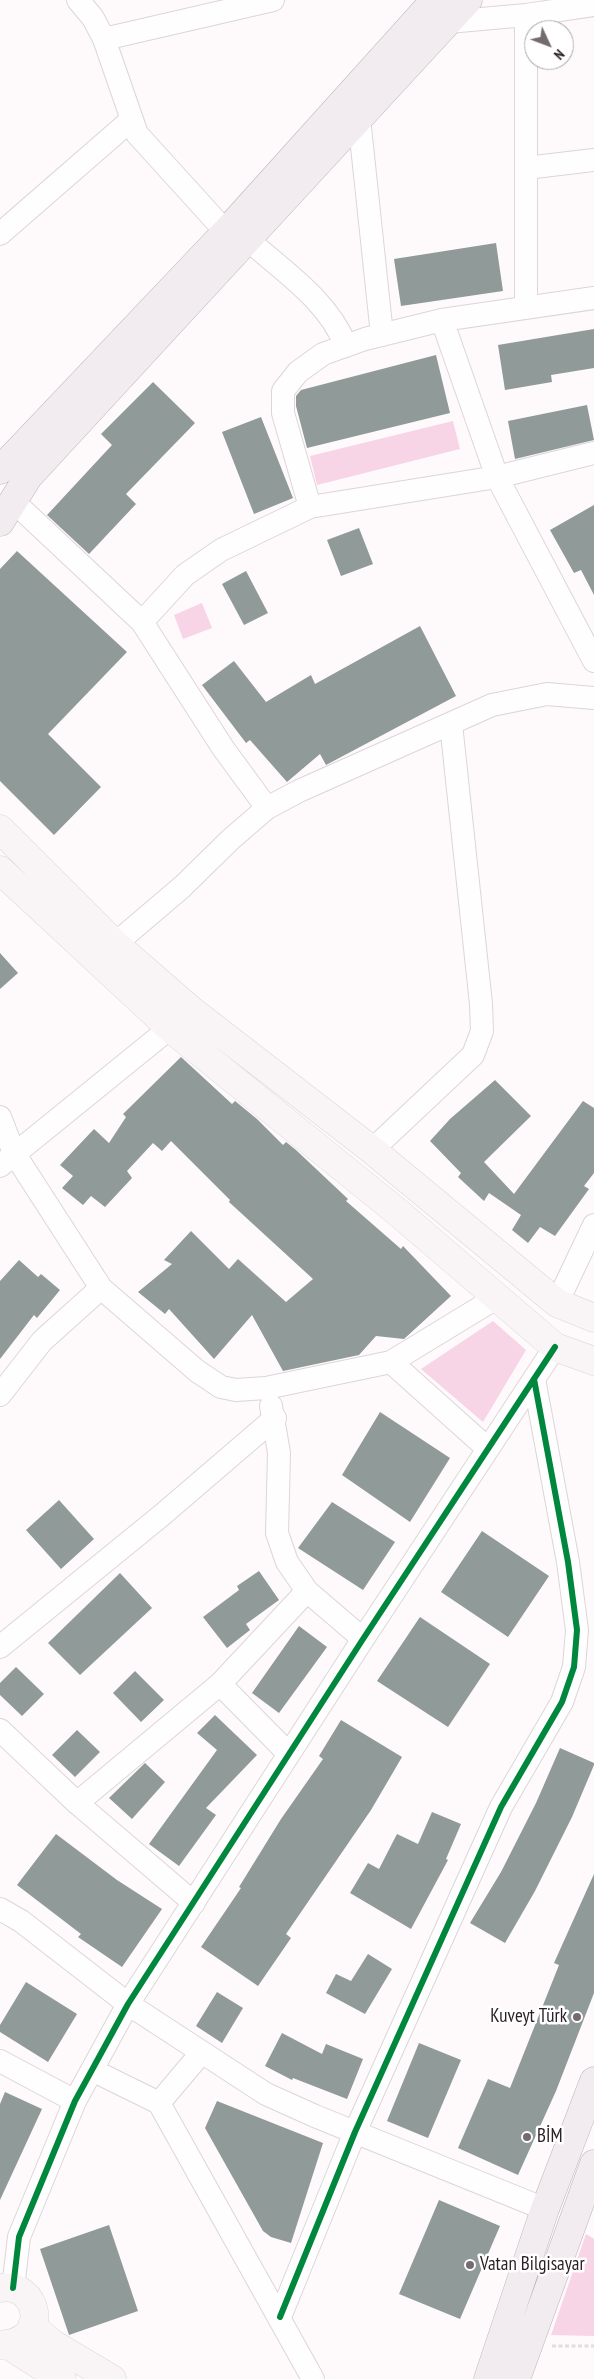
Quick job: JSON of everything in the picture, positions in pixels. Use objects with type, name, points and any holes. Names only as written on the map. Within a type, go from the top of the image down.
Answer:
[{"type":"main road","points":[[236,236],[442,11],[468,0]]},
{"type":"main road","points":[[7,512],[8,466],[236,236],[359,118],[442,11]]},
{"type":"main road","points":[[0,829],[115,944],[191,1010],[372,1150],[557,1303],[594,1318]]},
{"type":"main road","points":[[0,870],[170,1028],[395,1210],[555,1347],[594,1361]]},
{"type":"main road","points":[[488,2379],[544,2209],[594,2081]]},
{"type":"main road","points":[[516,2379],[592,2178]]},
{"type":"main road","points":[[3,2344],[23,2339],[32,2326],[34,2317],[33,2307],[24,2294],[6,2288]]},
{"type":"main road","points":[[32,2326],[53,2344],[112,2379]]},
{"type":"main road","points":[[3,2344],[62,2379]]},
{"type":"street","points":[[78,0],[93,18],[104,39],[137,134],[236,236],[326,309],[338,326],[346,346]]},
{"type":"street","points":[[104,39],[273,0]]},
{"type":"street","points":[[442,11],[526,15],[594,5]]},
{"type":"street","points":[[526,15],[526,308]]},
{"type":"street","points":[[359,118],[382,334]]},
{"type":"street","points":[[0,234],[131,120]]},
{"type":"street","points":[[526,168],[594,160]]},
{"type":"street","points":[[310,507],[283,413],[284,391],[298,372],[323,354],[382,334],[442,320],[594,298]]},
{"type":"street","points":[[442,320],[497,477],[594,661]]},
{"type":"street","points":[[142,622],[186,575],[221,550],[310,507],[497,477],[594,453]]},
{"type":"street","points":[[7,512],[142,622],[223,748],[267,808]]},
{"type":"street","points":[[115,944],[182,887],[231,839],[267,808],[299,791],[492,705],[547,694],[594,698]]},
{"type":"street","points":[[372,1150],[473,1056],[482,1031],[481,1004],[451,724]]},
{"type":"street","points":[[7,1160],[170,1028]]},
{"type":"street","points":[[0,1117],[7,1160],[101,1288],[197,1371],[221,1387],[236,1390],[266,1388],[391,1362],[496,1298]]},
{"type":"street","points":[[557,1303],[594,1225]]},
{"type":"street","points":[[0,1395],[42,1341],[101,1288]]},
{"type":"street","points":[[6,2288],[19,2237],[75,2101],[128,2004],[363,1638],[555,1347]]},
{"type":"street","points":[[391,1362],[487,1448]]},
{"type":"street","points":[[280,2317],[355,2132],[501,1808],[562,1702],[585,1633],[568,1562],[534,1379]]},
{"type":"street","points":[[266,1388],[274,1418],[279,1453],[278,1533],[286,1562],[307,1591],[363,1638]]},
{"type":"street","points":[[0,1647],[162,1515],[274,1418]]},
{"type":"street","points":[[77,1804],[220,1684],[307,1591]]},
{"type":"street","points":[[220,1684],[290,1754]]},
{"type":"street","points":[[0,1730],[77,1804],[194,1903]]},
{"type":"street","points":[[0,1909],[21,1921],[128,2004],[266,2094],[544,2209]]},
{"type":"street","points":[[159,2103],[202,2052]]},
{"type":"street","points":[[0,2061],[75,2101]]},
{"type":"street","points":[[92,2070],[159,2103],[313,2379]]},
{"type":"path","points":[[528,2346],[594,2346]]},
{"type":"shaded area","points":[[453,421],[460,449],[317,485],[310,456]]},
{"type":"shaded area","points":[[202,603],[212,628],[183,639],[174,615]]},
{"type":"shaded area","points":[[493,1321],[526,1350],[483,1422],[421,1369]]},
{"type":"shaded area","points":[[586,2234],[594,2239],[594,2336],[551,2335]]},
{"type":"building","points":[[496,243],[503,291],[401,306],[394,259]]},
{"type":"building","points":[[594,329],[594,368],[551,375],[552,382],[505,390],[498,345]]},
{"type":"building","points":[[436,355],[450,413],[307,448],[296,406],[296,396],[301,390]]},
{"type":"building","points":[[153,382],[195,423],[126,494],[136,504],[89,554],[47,515],[112,445],[101,434]]},
{"type":"building","points":[[587,405],[594,440],[515,459],[508,421]]},
{"type":"building","points":[[261,417],[293,498],[254,514],[222,432]]},
{"type":"building","points":[[594,505],[594,595],[581,570],[574,573],[550,530]]},
{"type":"building","points":[[359,528],[373,564],[341,576],[327,540]]},
{"type":"building","points":[[17,551],[127,652],[48,734],[101,787],[54,835],[0,781],[0,569]]},
{"type":"building","points":[[246,571],[268,613],[244,625],[222,584]]},
{"type":"building","points":[[420,626],[456,696],[326,765],[320,754],[287,782],[250,740],[246,743],[202,685],[234,661],[266,702],[311,675],[315,684]]},
{"type":"building","points":[[0,953],[18,973],[0,989]]},
{"type":"building","points":[[181,1057],[232,1104],[235,1101],[257,1119],[283,1145],[286,1142],[296,1150],[348,1199],[346,1201],[401,1249],[403,1246],[451,1296],[404,1339],[376,1336],[359,1355],[283,1371],[252,1315],[214,1359],[169,1309],[165,1314],[138,1292],[172,1264],[164,1260],[191,1231],[229,1269],[238,1259],[286,1302],[313,1279],[229,1202],[230,1200],[171,1141],[162,1151],[153,1143],[127,1171],[132,1178],[105,1207],[91,1196],[83,1205],[62,1188],[73,1176],[60,1165],[94,1129],[109,1143],[126,1117],[123,1114]]},
{"type":"building","points":[[495,1080],[531,1116],[484,1162],[514,1194],[583,1101],[594,1108],[594,1173],[584,1186],[589,1189],[555,1236],[540,1227],[528,1243],[512,1230],[521,1215],[489,1193],[484,1201],[458,1177],[461,1173],[430,1141],[450,1119]]},
{"type":"building","points":[[19,1260],[38,1277],[41,1274],[60,1290],[37,1318],[34,1315],[0,1359],[0,1281]]},
{"type":"building","points":[[380,1412],[450,1458],[410,1522],[342,1475]]},
{"type":"building","points":[[59,1500],[94,1539],[61,1569],[26,1530]]},
{"type":"building","points":[[332,1502],[395,1542],[363,1590],[298,1548]]},
{"type":"building","points":[[482,1531],[549,1576],[508,1637],[441,1592]]},
{"type":"building","points":[[259,1571],[279,1600],[246,1624],[250,1630],[227,1648],[203,1617],[239,1590],[237,1586]]},
{"type":"building","points":[[120,1573],[152,1608],[80,1675],[48,1643]]},
{"type":"building","points":[[420,1617],[490,1664],[448,1727],[377,1681]]},
{"type":"building","points":[[299,1626],[327,1647],[279,1713],[252,1693]]},
{"type":"building","points":[[16,1667],[44,1694],[22,1716],[0,1695],[0,1683]]},
{"type":"building","points":[[135,1671],[164,1700],[141,1722],[113,1693]]},
{"type":"building","points":[[215,1715],[257,1755],[206,1808],[216,1815],[179,1866],[149,1844],[217,1750],[197,1733]]},
{"type":"building","points":[[341,1720],[402,1757],[371,1810],[286,1934],[291,1938],[258,1986],[201,1947],[241,1888],[239,1887],[281,1819],[323,1759],[319,1756]]},
{"type":"building","points":[[77,1730],[100,1752],[75,1777],[52,1755]]},
{"type":"building","points":[[560,1748],[594,1763],[594,1765],[572,1817],[535,1891],[505,1943],[470,1923],[501,1872],[536,1803]]},
{"type":"building","points":[[145,1763],[165,1782],[132,1819],[109,1798]]},
{"type":"building","points":[[432,1812],[461,1824],[446,1859],[448,1860],[411,1929],[350,1893],[368,1863],[379,1869],[397,1834],[418,1844]]},
{"type":"building","points":[[56,1834],[117,1880],[162,1909],[122,1967],[78,1937],[81,1934],[17,1885]]},
{"type":"building","points":[[594,1874],[594,1993],[556,2091],[518,2175],[458,2148],[488,2079],[510,2088],[559,1965],[554,1963]]},
{"type":"building","points":[[368,1954],[392,1969],[365,2014],[326,1993],[336,1974],[351,1981]]},
{"type":"building","points":[[26,1982],[77,2014],[48,2062],[0,2032],[0,2025]]},
{"type":"building","points":[[217,1992],[243,2008],[222,2043],[196,2026]]},
{"type":"building","points":[[282,2033],[322,2054],[326,2044],[363,2059],[347,2099],[293,2078],[292,2080],[265,2066]]},
{"type":"building","points":[[419,2043],[461,2060],[428,2138],[387,2121]]},
{"type":"building","points":[[5,2092],[42,2109],[0,2200],[0,2104]]},
{"type":"building","points":[[217,2101],[323,2143],[291,2243],[271,2237],[263,2231],[205,2128]]},
{"type":"building","points":[[439,2200],[500,2226],[460,2319],[399,2294]]},
{"type":"building","points":[[109,2225],[138,2311],[69,2335],[40,2249]]},
{"type":"cycle path","points":[[13,2288],[19,2237],[75,2101],[128,2004],[363,1639],[555,1347]]},
{"type":"cycle path","points":[[280,2317],[355,2132],[501,1807],[562,1702],[574,1667],[577,1630],[568,1562],[534,1379]]},
{"type":"place","name":"Kuveyt Türk","points":[[577,2017]]},
{"type":"place","name":"BİM","points":[[527,2137]]},
{"type":"place","name":"Vatan Bilgisayar","points":[[470,2265]]}]
